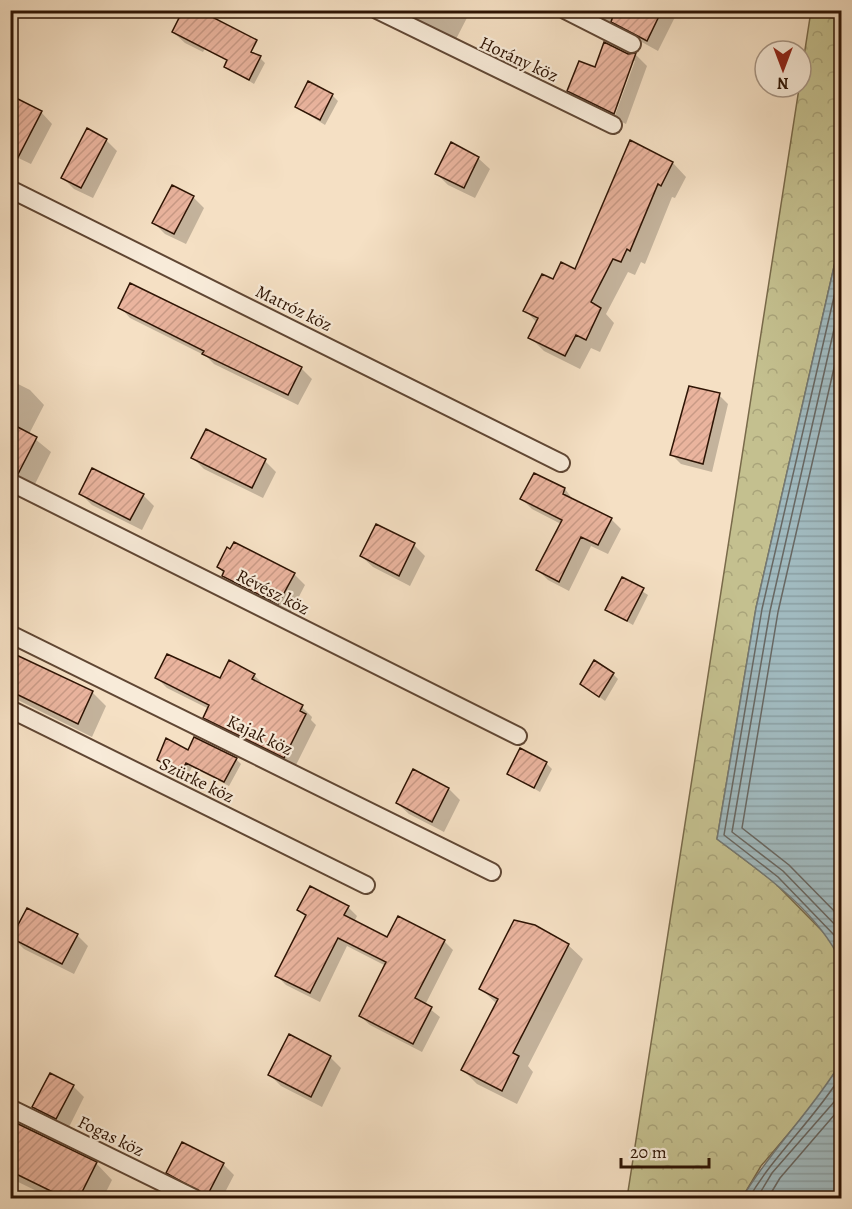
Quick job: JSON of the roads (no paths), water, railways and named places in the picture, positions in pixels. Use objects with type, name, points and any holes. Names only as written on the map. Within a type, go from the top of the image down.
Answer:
[{"type":"lane","name":"Horány köz","points":[[376,10],[613,125]]},
{"type":"lane","points":[[565,10],[632,44]]},
{"type":"lane","name":"Matróz köz","points":[[10,189],[561,463]]},
{"type":"lane","name":"Révész köz","points":[[10,482],[518,736]]},
{"type":"lane","name":"Kajak köz","points":[[10,634],[492,872]]},
{"type":"lane","name":"Szürke köz","points":[[10,709],[366,885]]},
{"type":"lane","name":"Fogas köz","points":[[10,1107],[194,1198]]},
{"type":"water","points":[[841,236],[841,962],[831,943],[803,909],[770,879],[717,839],[756,608]]},
{"type":"water","points":[[841,1062],[841,1198],[742,1198],[753,1180],[830,1080]]}]
